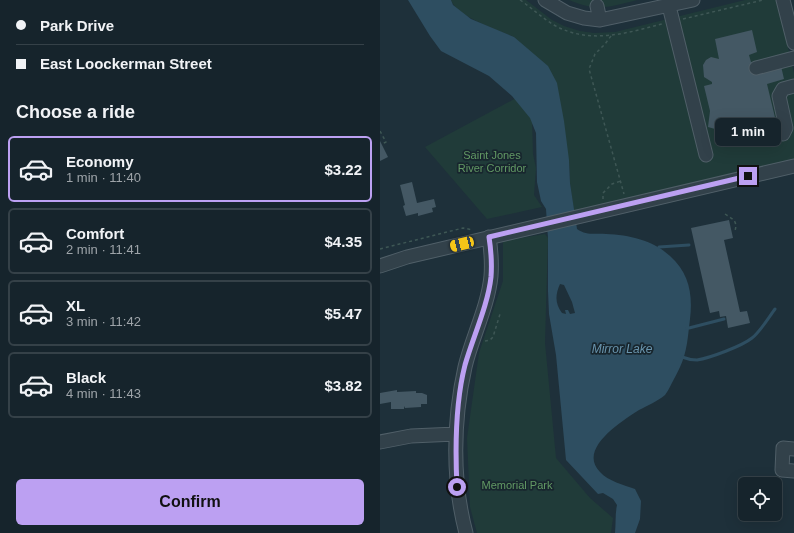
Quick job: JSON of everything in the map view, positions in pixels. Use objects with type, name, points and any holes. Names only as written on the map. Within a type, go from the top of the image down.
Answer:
[{"type":"street","points":[[547,1],[567,13],[584,18],[600,20],[693,0]]},
{"type":"street","points":[[783,0],[794,43]]},
{"type":"street","points":[[597,6],[600,20]]},
{"type":"street","points":[[668,6],[706,155]]},
{"type":"street","points":[[756,68],[794,58]]},
{"type":"street","points":[[783,134],[786,128],[779,96],[783,89],[794,86]]},
{"type":"street","points":[[380,266],[407,257],[489,237],[794,166]]},
{"type":"street","points":[[466,533],[460,510],[457,487],[456,434],[459,401],[465,366],[490,285],[491,265],[489,237]]},
{"type":"street","points":[[380,442],[411,436],[456,434]]},
{"type":"street","points":[[794,449],[783,448],[782,470],[794,471]]},
{"type":"path","points":[[680,20],[763,0]]},
{"type":"path","points":[[611,36],[595,54],[589,69],[625,196]]},
{"type":"path","points":[[380,131],[386,142],[382,144]]},
{"type":"path","points":[[603,201],[603,193],[612,184],[621,181]]},
{"type":"path","points":[[725,214],[734,219],[736,222],[735,231]]},
{"type":"path","points":[[380,249],[464,228],[476,231]]},
{"type":"path","points":[[483,340],[490,340],[493,337],[500,314]]},
{"type":"green space","points":[[451,0],[526,0],[552,20],[564,26],[580,31],[594,33],[615,32],[745,0],[777,0],[794,73],[794,160],[574,211],[570,183],[569,160],[514,37],[469,17],[461,12]]},
{"type":"green space","points":[[569,0],[637,0],[619,5],[595,7],[579,4]]},
{"type":"green space","name":"Saint Jones River Corridor","points":[[520,96],[532,119],[533,154],[536,168],[534,195],[542,207],[487,219],[425,147]]},
{"type":"green space","name":"Memorial Park","points":[[545,234],[548,238],[545,343],[556,458],[590,498],[613,518],[611,533],[477,533],[470,507],[467,438],[479,353],[503,281],[503,241]]},
{"type":"water","name":"Mirror Lake","points":[[408,0],[451,0],[453,5],[471,19],[514,37],[548,66],[557,83],[564,121],[569,160],[570,183],[577,229],[588,233],[632,237],[648,242],[670,256],[682,270],[688,284],[691,310],[686,350],[682,363],[669,389],[665,395],[639,410],[613,428],[604,436],[594,454],[594,463],[603,475],[616,482],[635,489],[641,501],[640,519],[635,533],[615,533],[617,505],[613,499],[603,493],[598,494],[566,460],[556,355],[549,314],[546,209],[541,201],[537,182],[536,133],[530,118],[512,96],[489,76],[441,51]],"holes":[[[560,284],[564,285],[572,302],[575,313],[570,314],[568,310],[565,310],[566,314],[562,313],[558,306],[556,299],[557,292]]]},
{"type":"building","points":[[752,30],[757,52],[749,55],[754,73],[781,66],[784,79],[767,84],[778,130],[719,144],[715,129],[708,127],[710,111],[704,86],[712,84],[712,82],[704,77],[703,65],[706,60],[711,57],[719,59],[715,39]]},
{"type":"building","points":[[380,141],[388,157],[380,161]]},
{"type":"building","points":[[412,182],[417,203],[434,199],[436,207],[432,208],[433,212],[418,216],[418,213],[406,216],[400,185]]},
{"type":"building","points":[[729,220],[733,238],[724,240],[740,312],[747,311],[750,323],[728,328],[726,316],[720,317],[719,311],[710,313],[691,228]]},
{"type":"building","points":[[397,390],[397,392],[416,391],[416,393],[427,395],[427,404],[421,404],[421,407],[405,408],[404,406],[404,409],[391,409],[391,402],[380,404],[380,393]]},
{"type":"waterway","points":[[659,247],[689,245]]},
{"type":"waterway","points":[[682,357],[693,360],[703,359],[741,345],[755,335],[775,309]]},
{"type":"waterway","points":[[687,328],[724,319]]},
{"type":"route","points":[[457,487],[456,434],[459,401],[465,366],[490,285],[491,253],[489,237],[748,176]]}]
